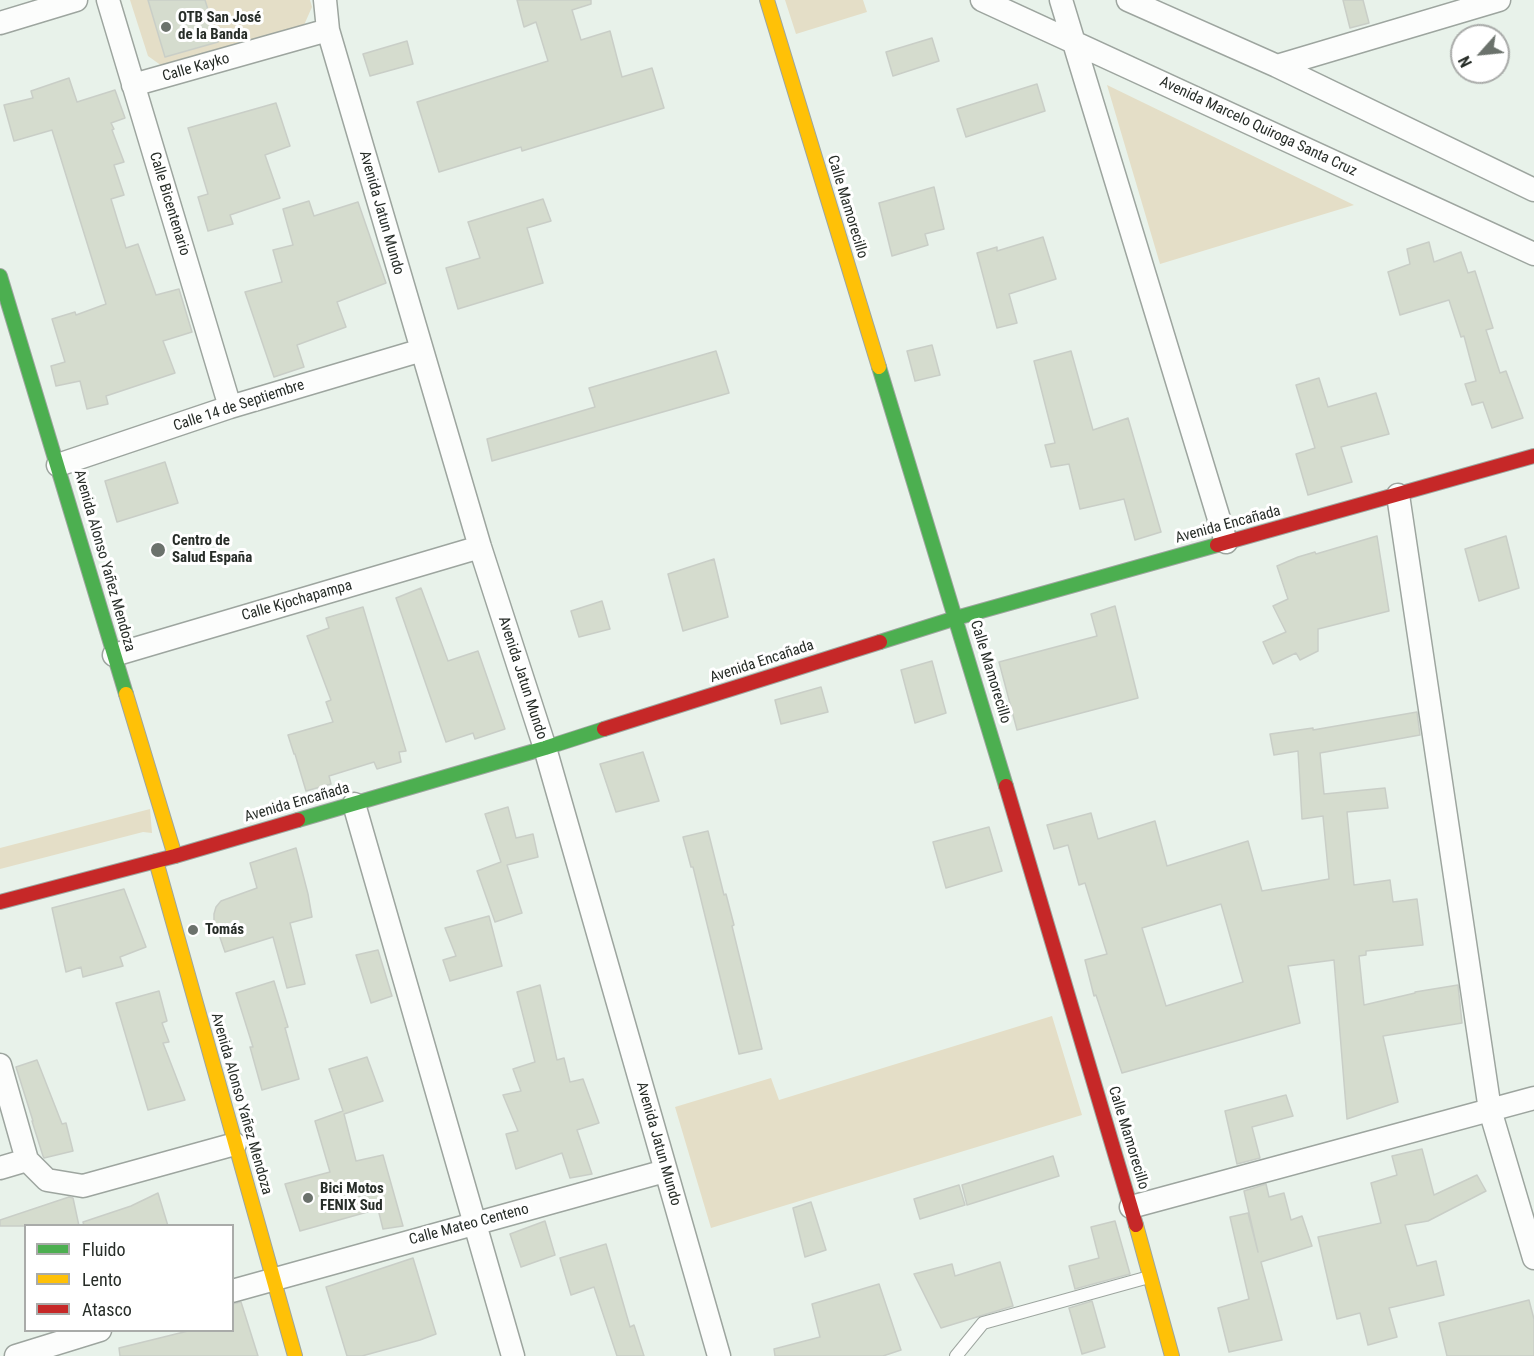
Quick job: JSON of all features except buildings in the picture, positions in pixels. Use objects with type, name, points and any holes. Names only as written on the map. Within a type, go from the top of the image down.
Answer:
[{"type":"main road","name":"Calle Mamorecillo","points":[[766,0],[956,618],[1173,1356]]},
{"type":"main road","name":"Avenida Alonso Yañez Mendoza","points":[[0,276],[175,856]]},
{"type":"main road","name":"Avenida Encañada","points":[[0,903],[175,856],[545,748],[956,618],[1534,456]]},
{"type":"main road","name":"Avenida Alonso Yañez Mendoza","points":[[156,861],[295,1356]]},
{"type":"street","points":[[0,23],[76,0]]},
{"type":"street","name":"Calle Bicentenario","points":[[108,0],[230,407]]},
{"type":"street","name":"Avenida Jatun Mundo","points":[[325,0],[328,30],[480,547],[545,748],[719,1356]]},
{"type":"street","name":"Avenida Marcelo Quiroga Santa Cruz","points":[[982,0],[1534,254]]},
{"type":"street","points":[[1061,0],[1226,542]]},
{"type":"street","points":[[1128,0],[1277,66],[1534,190]]},
{"type":"street","points":[[1277,66],[1499,0]]},
{"type":"street","name":"Calle Kayko","points":[[133,85],[328,30]]},
{"type":"street","name":"Calle 14 de Septiembre","points":[[58,465],[230,407],[422,350]]},
{"type":"street","points":[[1398,495],[1490,1110],[1534,1258]]},
{"type":"street","name":"Calle Kjochapampa","points":[[114,655],[480,547]]},
{"type":"street","points":[[354,804],[513,1356]]},
{"type":"street","points":[[0,1065],[27,1160],[47,1180],[83,1186],[235,1144]]},
{"type":"street","points":[[1131,1207],[1534,1098]]},
{"type":"street","points":[[0,1168],[27,1160]]},
{"type":"street","name":"Calle Mateo Centeno","points":[[234,1290],[665,1171]]},
{"type":"street","points":[[16,1356],[94,1332]]},
{"type":"lane","points":[[956,1356],[983,1323],[1151,1277]]},
{"type":"shaded area","points":[[130,0],[310,0],[312,7],[304,25],[162,66],[148,56]]},
{"type":"shaded area","points":[[785,0],[863,0],[867,12],[796,34]]},
{"type":"shaded area","points":[[1107,85],[1354,205],[1160,264]]},
{"type":"shaded area","points":[[150,809],[152,833],[143,832],[0,869],[0,848]]},
{"type":"shaded area","points":[[1052,1016],[1082,1115],[711,1228],[675,1107],[771,1078],[779,1100]]},
{"type":"traffic: fast","points":[[0,276],[126,694]]},
{"type":"traffic: fast","points":[[879,367],[1006,786]]},
{"type":"traffic: fast","points":[[880,642],[956,618],[1217,545]]},
{"type":"traffic: fast","points":[[298,820],[604,729]]},
{"type":"traffic: slow","points":[[767,0],[879,367]]},
{"type":"traffic: slow","points":[[126,694],[175,856]]},
{"type":"traffic: slow","points":[[156,861],[295,1356]]},
{"type":"traffic: slow","points":[[1136,1225],[1172,1356]]},
{"type":"traffic: jam","points":[[1217,545],[1534,456]]},
{"type":"traffic: jam","points":[[604,729],[880,642]]},
{"type":"traffic: jam","points":[[1006,786],[1136,1225]]},
{"type":"traffic: jam","points":[[0,902],[175,856],[298,820]]},
{"type":"place","name":"OTB San José de la Banda","points":[[166,27]]},
{"type":"place","name":"Centro de Salud España","points":[[158,550]]},
{"type":"place","name":"Tomás","points":[[193,930]]},
{"type":"place","name":"Bici Motos FENIX Sud","points":[[308,1198]]}]
